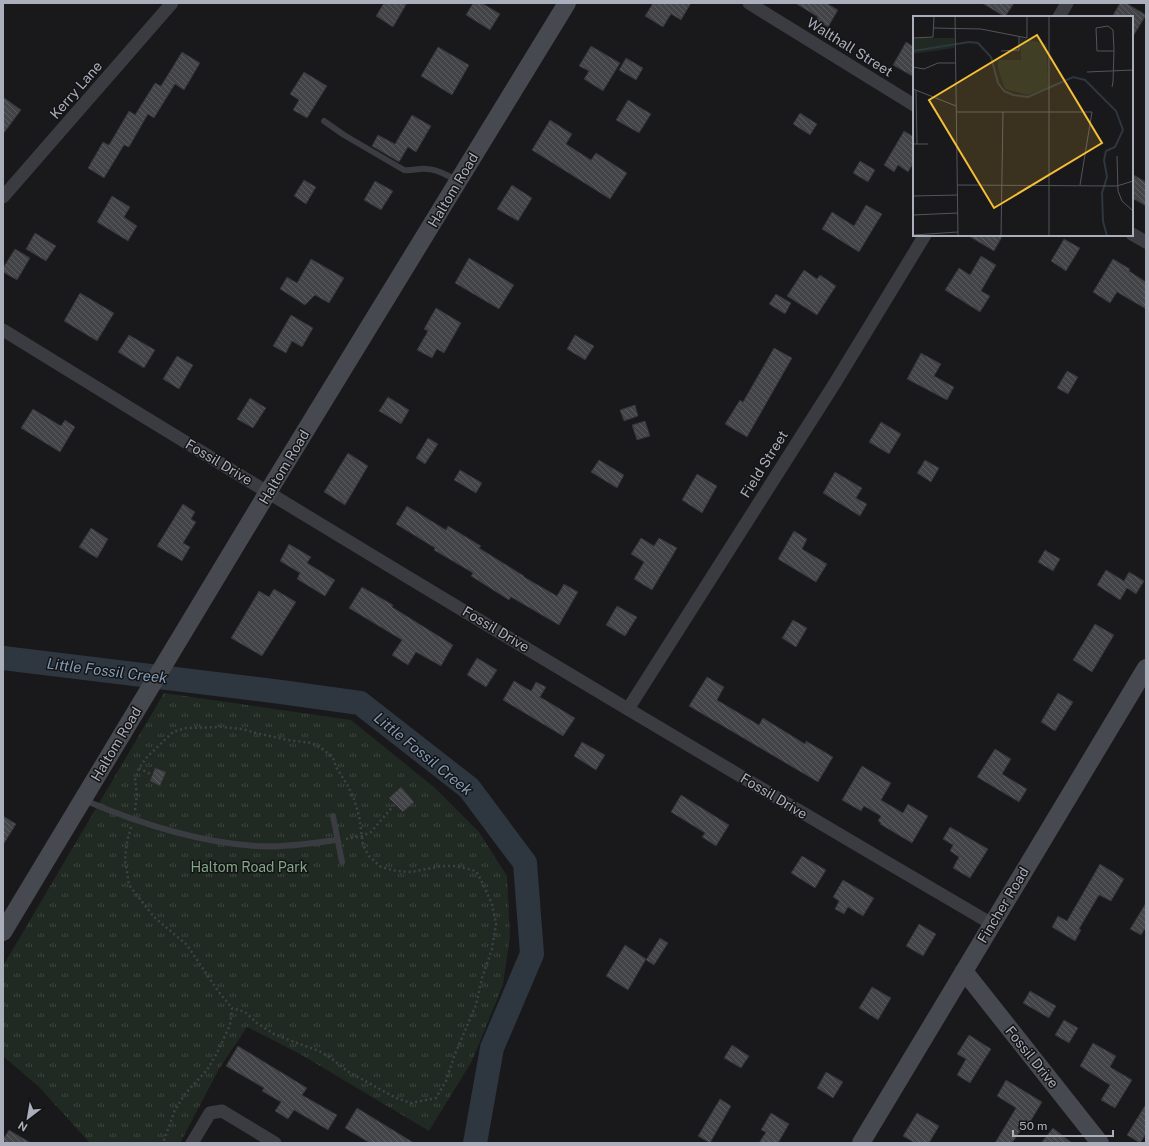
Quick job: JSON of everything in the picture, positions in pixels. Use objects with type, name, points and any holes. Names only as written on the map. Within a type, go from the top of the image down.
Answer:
[{"type":"main road","name":"Haltom Road","points":[[3,932],[268,492],[567,3]]},
{"type":"main road","name":"Fincher Road","points":[[861,1143],[1146,668]]},
{"type":"main road","name":"Fossil Drive","points":[[964,971],[1100,1143]]},
{"type":"street","name":"Kerry Lane","points":[[3,197],[172,3]]},
{"type":"street","name":"Walthall Street","points":[[749,3],[913,104]]},
{"type":"street","points":[[1059,16],[1067,3]]},
{"type":"street","points":[[1133,235],[1146,242]]},
{"type":"street","name":"Field Street","points":[[628,709],[835,383],[924,236]]},
{"type":"street","name":"Fossil Drive","points":[[3,330],[628,709],[803,814],[992,924]]},
{"type":"street","points":[[192,1143],[210,1113],[222,1111],[275,1143]]},
{"type":"lane","points":[[324,121],[344,135],[404,170],[414,171],[426,168],[436,170],[458,181]]},
{"type":"lane","points":[[83,800],[133,820],[204,839],[256,846],[298,845],[337,840]]},
{"type":"lane","points":[[333,816],[342,862]]},
{"type":"path","points":[[221,727],[242,729],[288,740],[312,743],[324,750],[332,758],[348,786],[359,816],[364,845],[369,856],[381,867],[396,871],[411,872],[442,866],[456,866],[476,871],[484,884],[492,904],[496,924],[492,949],[482,978],[476,1005],[454,1054],[446,1081],[436,1098],[411,1103],[396,1098],[347,1071],[319,1050],[274,1034],[257,1023],[245,1012],[232,1008],[218,991],[187,944],[154,917],[129,885],[125,859],[137,795],[135,780],[139,768],[147,757],[173,732],[186,728],[221,727]]},
{"type":"path","points":[[139,768],[152,775]]},
{"type":"path","points":[[337,840],[362,836],[371,832],[395,804]]},
{"type":"path","points":[[163,1143],[175,1110],[190,1088],[207,1070],[217,1053],[230,1025],[232,1008]]},
{"type":"green space","name":"Haltom Road Park","points":[[164,693],[351,720],[435,788],[479,832],[507,876],[510,936],[503,985],[472,1061],[429,1131],[300,1054],[247,1027],[219,1069],[180,1143],[90,1143],[40,1088],[3,1056],[3,966]]},
{"type":"building","points":[[384,3],[407,3],[393,27],[376,16]]},
{"type":"building","points":[[473,3],[482,3],[500,14],[490,30],[466,15]]},
{"type":"building","points":[[653,3],[691,3],[681,20],[671,14],[663,27],[645,16]]},
{"type":"building","points":[[795,3],[826,3],[838,10],[828,27],[816,20],[818,17]]},
{"type":"building","points":[[982,3],[1014,3],[1006,16]]},
{"type":"building","points":[[1120,3],[1126,3],[1146,15],[1133,36],[1133,16],[1113,16]]},
{"type":"building","points":[[906,42],[913,46],[913,76],[893,65]]},
{"type":"building","points":[[591,46],[620,63],[603,91],[584,79],[589,71],[579,66]]},
{"type":"building","points":[[438,47],[469,65],[452,95],[421,76]]},
{"type":"building","points":[[182,52],[200,63],[184,90],[175,84],[154,118],[148,114],[129,147],[124,145],[104,178],[88,168],[103,142],[109,145],[129,111],[135,115],[155,83],[161,86]]},
{"type":"building","points":[[626,58],[643,68],[636,80],[619,70]]},
{"type":"building","points":[[304,72],[327,86],[307,118],[293,110],[299,100],[290,94]]},
{"type":"building","points":[[3,97],[21,110],[3,134]]},
{"type":"building","points":[[628,100],[651,114],[639,133],[616,120]]},
{"type":"building","points":[[800,113],[817,124],[810,135],[793,124]]},
{"type":"building","points":[[412,115],[431,126],[416,152],[408,147],[399,162],[372,146],[378,135],[395,144]]},
{"type":"building","points":[[550,120],[572,134],[566,144],[591,160],[596,153],[627,173],[610,199],[532,150]]},
{"type":"building","points":[[904,131],[913,136],[913,164],[908,172],[898,165],[894,172],[884,165]]},
{"type":"building","points":[[860,161],[875,170],[868,182],[853,173]]},
{"type":"building","points":[[1133,175],[1146,182],[1146,206],[1133,199]]},
{"type":"building","points":[[304,180],[316,187],[306,204],[294,196]]},
{"type":"building","points":[[375,181],[393,191],[381,210],[364,200]]},
{"type":"building","points":[[512,185],[532,198],[518,221],[497,209]]},
{"type":"building","points":[[112,196],[130,207],[124,217],[137,226],[128,241],[97,222]]},
{"type":"building","points":[[866,205],[882,214],[859,252],[822,229],[832,212],[854,226]]},
{"type":"building","points":[[35,233],[56,246],[46,261],[26,249]]},
{"type":"building","points":[[969,236],[1002,236],[994,251]]},
{"type":"building","points":[[1064,239],[1080,248],[1066,271],[1051,261]]},
{"type":"building","points":[[15,249],[30,258],[17,280],[3,272],[3,268]]},
{"type":"building","points":[[981,256],[996,265],[981,291],[990,296],[980,312],[945,290],[959,268],[970,275]]},
{"type":"building","points":[[469,258],[514,285],[499,309],[455,283]]},
{"type":"building","points":[[311,259],[344,278],[329,303],[315,295],[305,305],[280,289],[287,277],[297,283]]},
{"type":"building","points":[[1113,259],[1130,269],[1129,271],[1146,282],[1146,309],[1117,292],[1110,303],[1093,292]]},
{"type":"building","points":[[804,270],[817,279],[820,275],[836,286],[817,315],[787,296]]},
{"type":"building","points":[[80,293],[114,313],[97,341],[64,321]]},
{"type":"building","points":[[776,294],[791,303],[785,314],[769,304]]},
{"type":"building","points":[[436,308],[461,323],[444,353],[437,349],[432,358],[417,350],[428,331],[424,329]]},
{"type":"building","points":[[291,315],[313,328],[302,347],[292,341],[286,353],[273,346]]},
{"type":"building","points":[[129,335],[155,350],[144,368],[118,352]]},
{"type":"building","points":[[575,335],[594,346],[585,360],[567,349]]},
{"type":"building","points":[[774,348],[792,358],[747,437],[725,424],[740,400],[743,402]]},
{"type":"building","points":[[921,353],[941,364],[934,376],[954,387],[947,400],[907,379]]},
{"type":"building","points":[[177,356],[193,365],[179,389],[163,379]]},
{"type":"building","points":[[1067,371],[1078,377],[1068,394],[1057,388]]},
{"type":"building","points":[[388,397],[409,410],[401,424],[379,411]]},
{"type":"building","points":[[250,398],[266,408],[253,428],[237,419]]},
{"type":"building","points":[[635,405],[638,416],[624,421],[620,410]]},
{"type":"building","points":[[33,409],[61,426],[65,420],[75,427],[60,452],[21,428]]},
{"type":"building","points":[[645,421],[650,436],[637,440],[632,425]]},
{"type":"building","points":[[881,422],[901,434],[889,454],[869,442]]},
{"type":"building","points":[[428,438],[438,444],[425,464],[416,458]]},
{"type":"building","points":[[348,453],[368,466],[345,505],[324,492]]},
{"type":"building","points":[[599,460],[624,475],[617,488],[591,472]]},
{"type":"building","points":[[925,460],[939,468],[931,482],[917,473]]},
{"type":"building","points":[[460,470],[482,483],[476,493],[454,480]]},
{"type":"building","points":[[835,472],[862,488],[856,498],[867,504],[860,516],[823,493]]},
{"type":"building","points":[[697,474],[717,486],[702,513],[682,500]]},
{"type":"building","points":[[183,504],[195,512],[191,519],[196,522],[183,543],[190,547],[182,561],[157,546]]},
{"type":"building","points":[[407,506],[446,530],[448,526],[481,546],[479,548],[524,577],[557,596],[564,584],[578,592],[559,625],[511,597],[509,600],[471,576],[473,573],[434,550],[435,548],[396,524]]},
{"type":"building","points":[[91,528],[108,539],[97,558],[79,547]]},
{"type":"building","points":[[794,531],[807,539],[802,549],[827,564],[816,582],[778,559]]},
{"type":"building","points":[[641,538],[654,546],[659,538],[677,548],[652,590],[634,579],[644,562],[631,554]]},
{"type":"building","points":[[289,544],[311,557],[307,563],[335,580],[325,596],[297,579],[300,573],[280,561]]},
{"type":"building","points":[[1045,550],[1060,559],[1053,571],[1038,562]]},
{"type":"building","points":[[1106,570],[1124,581],[1129,572],[1144,581],[1136,594],[1127,588],[1120,600],[1097,585]]},
{"type":"building","points":[[362,587],[393,605],[392,607],[453,645],[441,666],[416,652],[408,665],[392,655],[402,640],[349,608]]},
{"type":"building","points":[[274,589],[296,602],[262,656],[231,638],[259,591],[269,597]]},
{"type":"building","points":[[617,606],[637,617],[625,636],[606,625]]},
{"type":"building","points":[[793,620],[807,628],[796,647],[782,638]]},
{"type":"building","points":[[1095,624],[1114,635],[1092,672],[1073,660]]},
{"type":"building","points":[[477,658],[497,670],[486,687],[467,675]]},
{"type":"building","points":[[707,677],[724,687],[717,700],[759,725],[763,718],[805,744],[806,741],[833,757],[818,782],[689,706]]},
{"type":"building","points":[[514,681],[531,691],[536,682],[546,687],[540,697],[575,718],[563,736],[503,700]]},
{"type":"building","points":[[1058,693],[1073,702],[1055,731],[1041,722]]},
{"type":"building","points":[[582,742],[605,755],[596,770],[574,756]]},
{"type":"building","points":[[995,749],[1011,759],[1002,774],[1027,789],[1019,802],[977,777]]},
{"type":"building","points":[[862,766],[891,783],[881,800],[903,813],[908,804],[928,816],[912,843],[880,824],[881,823],[878,821],[881,816],[864,806],[861,811],[842,800]]},
{"type":"building","points":[[155,768],[166,772],[160,786],[150,781]]},
{"type":"building","points":[[401,787],[414,802],[403,812],[389,798]]},
{"type":"building","points":[[681,795],[729,825],[716,846],[702,837],[705,833],[671,812]]},
{"type":"building","points":[[3,816],[16,824],[3,845]]},
{"type":"building","points":[[950,827],[988,849],[970,878],[953,868],[959,857],[950,851],[953,845],[943,839]]},
{"type":"building","points":[[802,856],[826,870],[815,888],[791,873]]},
{"type":"building","points":[[1100,864],[1124,879],[1111,901],[1099,895],[1079,929],[1081,930],[1075,941],[1052,927],[1058,916],[1067,921]]},
{"type":"building","points":[[843,880],[874,898],[863,916],[848,907],[844,914],[835,909],[839,901],[833,897]]},
{"type":"building","points":[[1146,903],[1146,927],[1141,935],[1130,929]]},
{"type":"building","points":[[919,924],[936,934],[923,956],[906,946]]},
{"type":"building","points":[[660,938],[668,943],[654,965],[646,960]]},
{"type":"building","points":[[625,945],[646,959],[628,990],[606,976]]},
{"type":"building","points":[[872,987],[891,998],[878,1020],[859,1008]]},
{"type":"building","points":[[1030,991],[1056,1006],[1049,1018],[1023,1003]]},
{"type":"building","points":[[1064,1020],[1078,1028],[1069,1043],[1055,1035]]},
{"type":"building","points":[[969,1035],[991,1049],[970,1083],[957,1075],[966,1059],[957,1054]]},
{"type":"building","points":[[1093,1043],[1116,1056],[1110,1067],[1132,1080],[1115,1108],[1101,1100],[1110,1085],[1080,1066]]},
{"type":"building","points":[[732,1045],[749,1056],[741,1068],[724,1058]]},
{"type":"building","points":[[238,1046],[307,1088],[302,1095],[337,1115],[328,1130],[294,1110],[288,1119],[275,1111],[281,1102],[262,1091],[264,1088],[226,1066]]},
{"type":"building","points":[[826,1072],[843,1082],[833,1098],[817,1088]]},
{"type":"building","points":[[1006,1080],[1042,1102],[1027,1127],[1024,1125],[1012,1143],[995,1143],[1016,1108],[997,1096]]},
{"type":"building","points":[[720,1099],[731,1106],[710,1143],[698,1136]]},
{"type":"building","points":[[1146,1104],[1146,1134],[1140,1143],[1127,1135]]},
{"type":"building","points":[[357,1108],[414,1143],[370,1143],[345,1128]]},
{"type":"building","points":[[771,1113],[789,1124],[778,1143],[759,1143],[766,1132],[761,1130]]},
{"type":"building","points":[[917,1113],[939,1126],[929,1143],[915,1143],[903,1136]]},
{"type":"building","points":[[1053,1128],[1072,1143],[1041,1143]]},
{"type":"building","points":[[9,1130],[31,1143],[3,1143],[3,1139]]},
{"type":"waterway","name":"Little Fossil Creek","points":[[3,658],[360,703],[469,788],[525,863],[532,954],[492,1048],[475,1143]]}]
